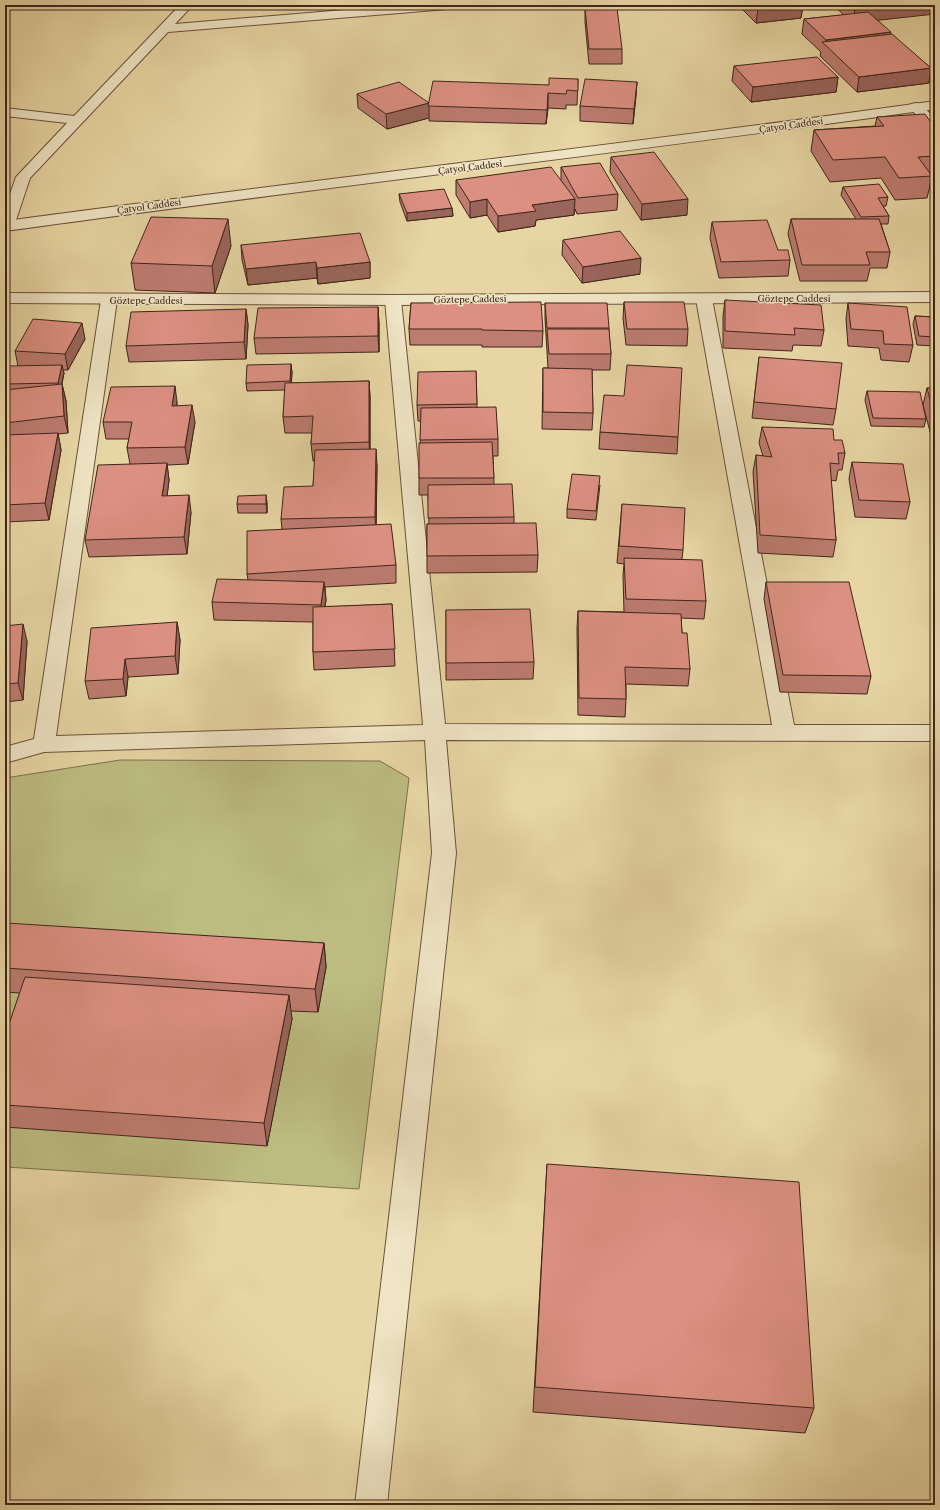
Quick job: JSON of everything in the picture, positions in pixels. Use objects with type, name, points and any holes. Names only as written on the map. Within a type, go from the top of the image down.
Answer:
[{"type":"street","points":[[5,226],[23,177],[187,5]]},
{"type":"street","points":[[164,29],[448,5]]},
{"type":"street","name":"Çatyol Caddesi","points":[[5,226],[239,194],[730,134],[935,105]]},
{"type":"street","points":[[916,107],[935,127]]},
{"type":"street","points":[[5,112],[77,120]]},
{"type":"street","name":"Göztepe Caddesi","points":[[5,298],[109,300],[393,300],[935,297]]},
{"type":"street","points":[[704,299],[784,732]]},
{"type":"street","points":[[44,744],[109,300]]},
{"type":"street","points":[[372,1505],[444,853],[435,732],[393,300]]},
{"type":"street","points":[[5,755],[44,744],[435,732],[935,733]]},
{"type":"green space","points":[[120,760],[380,761],[409,778],[359,1189],[5,1167],[5,778]]},
{"type":"building","points":[[753,5],[797,5],[758,9]]},
{"type":"building","points":[[851,5],[889,5],[855,9]]},
{"type":"building","points":[[585,8],[617,8],[622,49],[589,49]]},
{"type":"building","points":[[868,12],[891,32],[826,40],[804,19]]},
{"type":"building","points":[[892,34],[931,68],[859,77],[822,42]]},
{"type":"building","points":[[817,57],[838,77],[753,87],[734,66]]},
{"type":"building","points":[[549,78],[578,79],[578,91],[567,90],[566,94],[548,93],[547,110],[428,106],[433,81],[549,85]]},
{"type":"building","points":[[585,79],[637,82],[634,109],[580,106]]},
{"type":"building","points":[[399,82],[429,103],[386,114],[357,94]]},
{"type":"building","points":[[925,114],[935,128],[935,156],[918,157],[932,176],[899,178],[885,157],[833,160],[814,130],[884,126],[877,117]]},
{"type":"building","points":[[654,152],[688,199],[642,204],[611,157]]},
{"type":"building","points":[[600,163],[618,194],[578,198],[561,167]]},
{"type":"building","points":[[551,167],[575,199],[532,205],[536,211],[498,216],[487,199],[470,202],[456,180]]},
{"type":"building","points":[[879,184],[888,197],[878,198],[889,216],[861,217],[843,187]]},
{"type":"building","points":[[444,189],[452,208],[407,213],[399,194]]},
{"type":"building","points":[[151,217],[228,219],[212,266],[131,263]]},
{"type":"building","points":[[791,219],[879,219],[890,252],[866,252],[870,265],[802,265]]},
{"type":"building","points":[[767,220],[778,250],[788,250],[790,260],[721,262],[712,222]]},
{"type":"building","points":[[620,231],[641,258],[583,267],[563,240]]},
{"type":"building","points":[[360,233],[370,262],[317,268],[316,262],[246,269],[241,245]]},
{"type":"building","points":[[725,300],[821,305],[824,330],[794,328],[795,335],[725,331]]},
{"type":"building","points":[[541,302],[543,331],[409,329],[411,303]]},
{"type":"building","points":[[624,302],[684,302],[688,329],[627,329]]},
{"type":"building","points":[[545,303],[607,303],[609,328],[547,328]]},
{"type":"building","points":[[848,303],[907,307],[913,345],[884,344],[883,331],[851,329]]},
{"type":"building","points":[[378,307],[378,336],[254,338],[258,308]]},
{"type":"building","points":[[246,309],[244,342],[126,346],[131,312]]},
{"type":"building","points":[[915,316],[935,317],[935,337],[919,336]]},
{"type":"building","points":[[33,319],[82,323],[65,354],[15,351]]},
{"type":"building","points":[[547,329],[609,329],[611,354],[549,354]]},
{"type":"building","points":[[759,357],[842,363],[836,409],[754,402]]},
{"type":"building","points":[[291,364],[290,381],[246,383],[247,365]]},
{"type":"building","points":[[62,365],[58,383],[5,384],[7,366]]},
{"type":"building","points":[[627,365],[682,368],[678,437],[600,432],[604,395],[624,396]]},
{"type":"building","points":[[543,368],[592,369],[593,413],[543,412]]},
{"type":"building","points":[[476,371],[477,404],[417,405],[418,372]]},
{"type":"building","points":[[369,381],[369,442],[311,444],[313,416],[283,417],[285,383]]},
{"type":"building","points":[[62,384],[64,416],[5,423],[5,390]]},
{"type":"building","points":[[175,386],[172,406],[192,405],[185,447],[127,448],[132,422],[103,422],[111,387]]},
{"type":"building","points":[[927,388],[935,388],[935,418]]},
{"type":"building","points":[[867,391],[920,392],[926,419],[873,418]]},
{"type":"building","points":[[496,407],[498,439],[420,440],[421,408]]},
{"type":"building","points":[[762,427],[833,429],[834,440],[842,440],[845,453],[838,453],[839,464],[830,463],[836,540],[760,535],[756,455],[772,457]]},
{"type":"building","points":[[58,433],[45,503],[5,505],[5,435]]},
{"type":"building","points":[[492,442],[494,478],[419,478],[419,443]]},
{"type":"building","points":[[376,449],[375,517],[281,519],[284,487],[313,486],[315,450]]},
{"type":"building","points":[[852,462],[903,464],[910,502],[859,500]]},
{"type":"building","points":[[167,463],[162,496],[189,495],[184,537],[85,540],[98,465]]},
{"type":"building","points":[[572,474],[600,476],[596,511],[567,509]]},
{"type":"building","points":[[512,484],[514,517],[428,518],[428,485]]},
{"type":"building","points":[[266,495],[266,504],[237,504],[238,496]]},
{"type":"building","points":[[622,504],[685,508],[683,550],[619,546]]},
{"type":"building","points":[[536,523],[538,555],[427,556],[427,524]]},
{"type":"building","points":[[391,524],[396,565],[247,574],[247,531]]},
{"type":"building","points":[[624,558],[702,560],[706,601],[626,599]]},
{"type":"building","points":[[217,579],[324,582],[321,605],[212,602]]},
{"type":"building","points":[[766,582],[849,582],[871,676],[783,675]]},
{"type":"building","points":[[392,604],[395,649],[313,652],[313,607]]},
{"type":"building","points":[[530,609],[534,662],[446,663],[446,610]]},
{"type":"building","points":[[578,611],[681,614],[682,633],[687,633],[690,669],[625,667],[626,699],[579,698]]},
{"type":"building","points":[[177,622],[175,656],[125,659],[123,679],[85,681],[91,628]]},
{"type":"building","points":[[23,624],[18,683],[5,684],[5,626]]},
{"type":"building","points":[[6,923],[324,943],[315,989],[5,968]]},
{"type":"building","points":[[25,977],[289,995],[264,1123],[5,1105],[5,1036]]},
{"type":"building","points":[[547,1164],[799,1182],[814,1408],[535,1387]]}]
